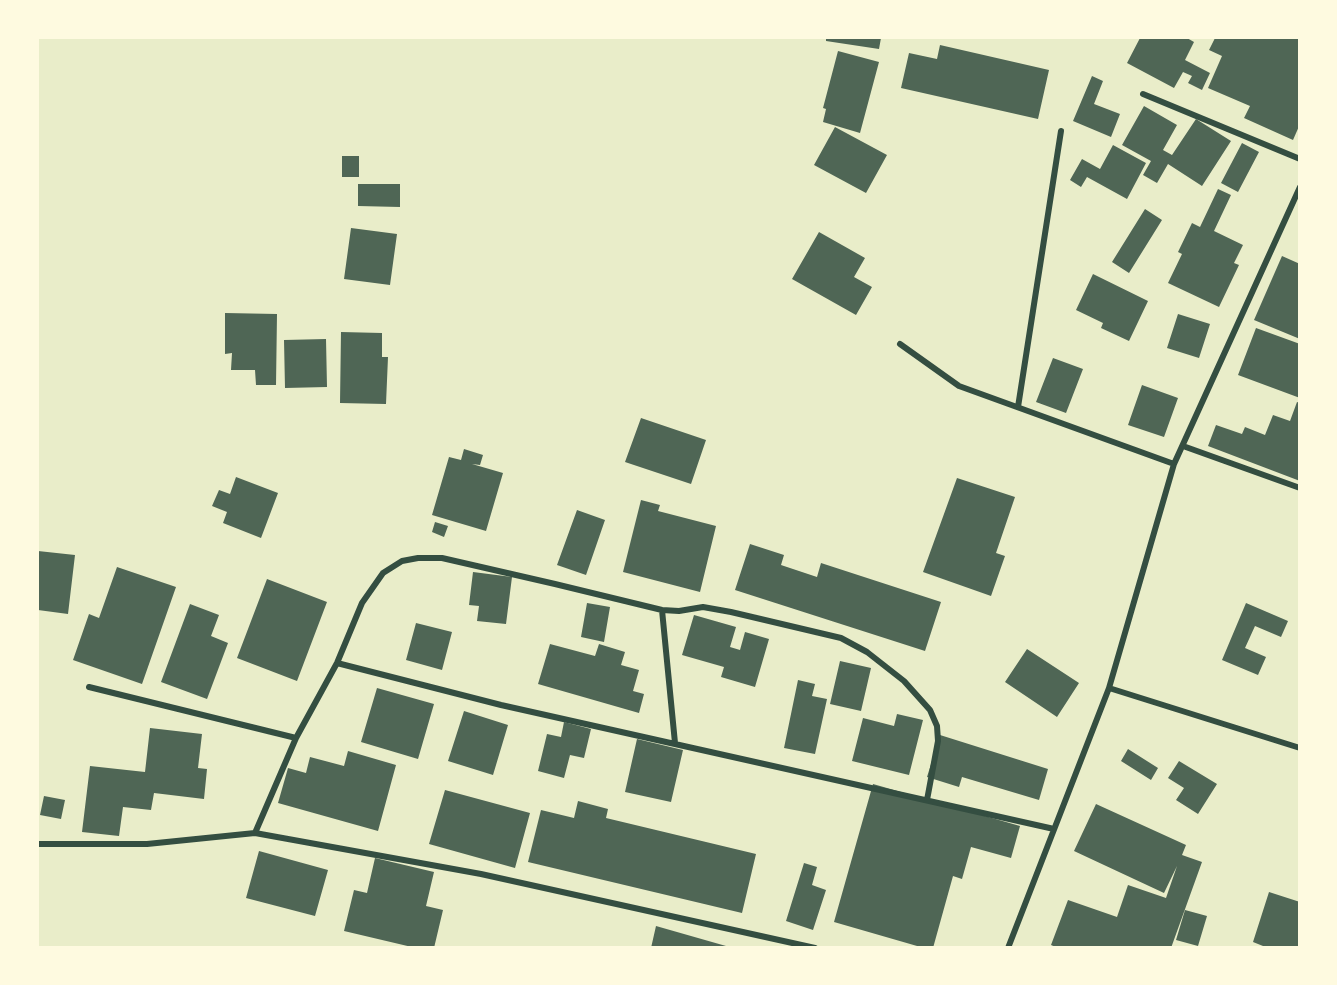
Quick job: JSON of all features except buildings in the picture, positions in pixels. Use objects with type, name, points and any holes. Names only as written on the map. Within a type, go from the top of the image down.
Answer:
[{"type":"street","points":[[1143,94],[1299,159]]},
{"type":"street","points":[[1018,407],[1061,131]]},
{"type":"street","points":[[1008,948],[1109,688],[1174,464],[1299,187]]},
{"type":"street","points":[[900,344],[959,386],[1174,464]]},
{"type":"street","points":[[1183,446],[1299,488]]},
{"type":"street","points":[[255,833],[296,738],[337,663],[362,603],[382,573],[402,561],[418,558],[442,558],[662,610],[679,611],[703,607],[841,638],[867,652],[904,681],[930,710],[937,726],[938,741],[927,800]]},
{"type":"street","points":[[662,610],[675,744]]},
{"type":"street","points":[[337,663],[501,705],[1054,829]]},
{"type":"street","points":[[89,687],[296,738]]},
{"type":"street","points":[[1109,688],[1299,748]]},
{"type":"street","points":[[38,844],[147,844],[255,833],[481,874],[815,948]]}]
